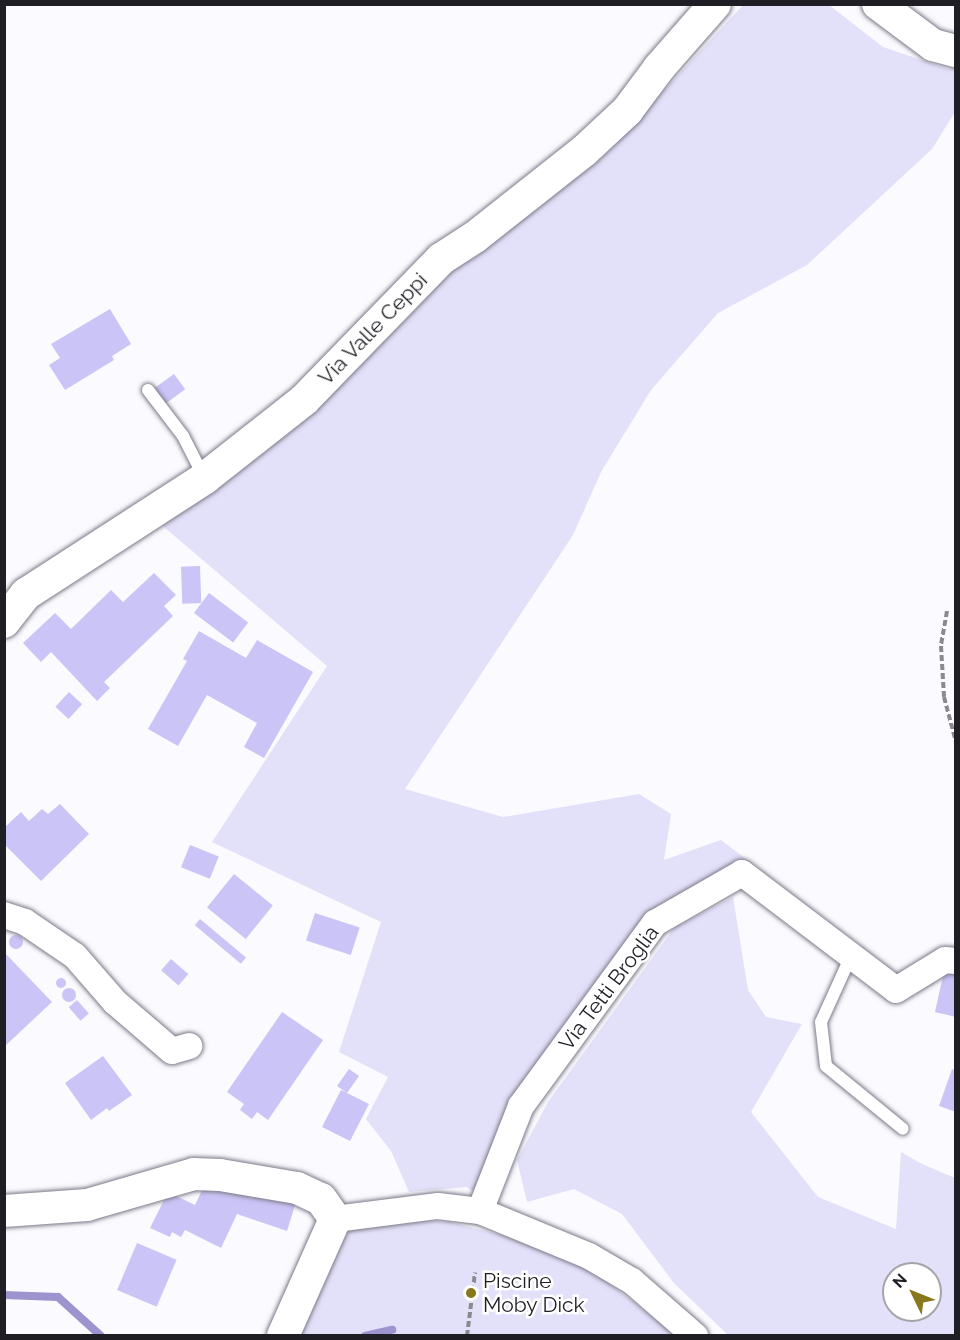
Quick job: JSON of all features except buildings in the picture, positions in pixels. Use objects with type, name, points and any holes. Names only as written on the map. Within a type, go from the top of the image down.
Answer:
[{"type":"street","name":"Via Valle Ceppi","points":[[4,622],[26,594],[205,478],[304,400],[441,259],[475,237],[566,165],[627,111],[659,69],[715,4]]},
{"type":"street","points":[[878,4],[933,45],[956,51]]},
{"type":"street","name":"Via Tetti Broglia","points":[[480,1211],[521,1106],[655,923],[742,873],[896,990],[945,960],[956,961]]},
{"type":"street","points":[[4,915],[25,922],[75,956],[115,1002],[172,1051],[189,1046]]},
{"type":"street","points":[[4,1211],[87,1206],[194,1174],[220,1175],[297,1188],[321,1199],[335,1219]]},
{"type":"street","points":[[335,1219],[438,1206],[480,1211],[590,1256],[632,1281],[695,1335]]},
{"type":"street","points":[[283,1335],[335,1219]]},
{"type":"lane","points":[[147,390],[183,436],[205,478]]},
{"type":"lane","points":[[851,956],[821,1022],[826,1066],[903,1129]]},
{"type":"path","points":[[947,611],[941,646],[944,697],[956,742]]},
{"type":"path","points":[[467,1335],[475,1273]]},
{"type":"shaded area","points":[[743,5],[829,5],[883,47],[948,69],[955,67],[955,112],[932,149],[807,265],[718,313],[651,390],[601,472],[573,535],[405,789],[503,817],[639,794],[671,814],[664,860],[721,840],[750,862],[648,918],[477,1195],[467,1187],[409,1192],[391,1151],[366,1119],[388,1077],[339,1052],[381,922],[212,842],[327,666],[157,521],[447,269],[639,117]]},
{"type":"shaded area","points":[[733,897],[748,990],[766,1017],[802,1024],[751,1112],[818,1197],[896,1229],[901,1152],[955,1178],[955,1335],[728,1335],[674,1283],[622,1214],[574,1189],[527,1202],[517,1160],[548,1102],[674,928]]},
{"type":"shaded area","name":"Piscine Moby Dick","points":[[404,1219],[450,1222],[513,1238],[596,1273],[676,1335],[301,1336],[348,1230]]},
{"type":"waterway","points":[[4,1295],[58,1297],[101,1336]]},
{"type":"waterway","points":[[365,1336],[392,1330]]},
{"type":"place","name":"Piscine Moby Dick","points":[[471,1293]]}]
